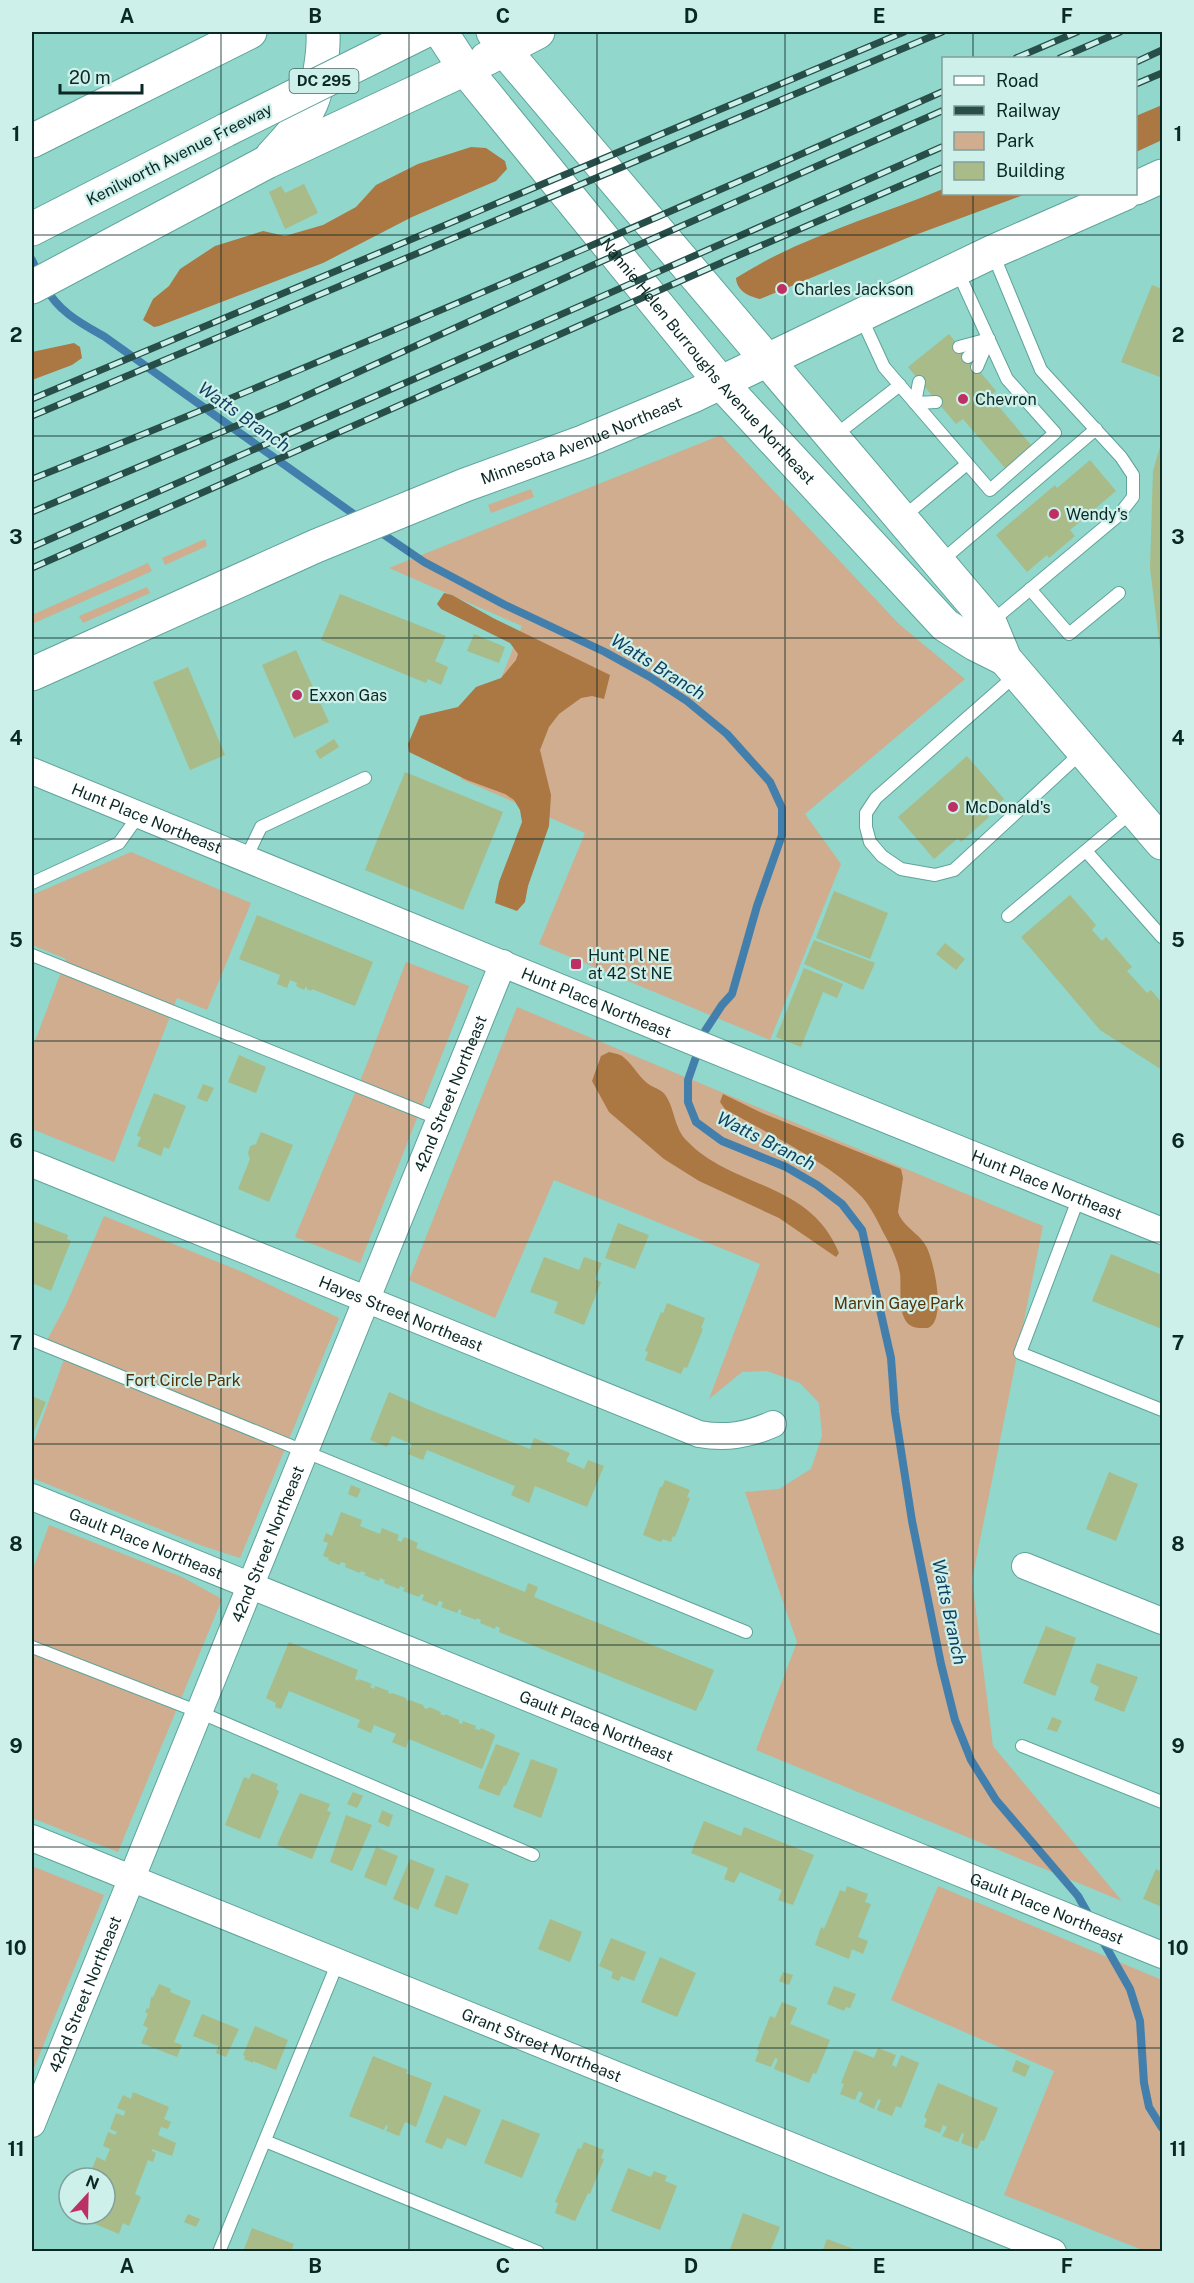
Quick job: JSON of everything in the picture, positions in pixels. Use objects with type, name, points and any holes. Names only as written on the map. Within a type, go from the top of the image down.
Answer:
[{"type":"main road","points":[[35,139],[250,32]]},
{"type":"main road","points":[[267,162],[291,135],[311,104],[324,50],[323,32]]},
{"type":"main road","name":"Kenilworth Avenue Freeway","points":[[32,228],[423,32]]},
{"type":"main road","name":"Nannie Helen Burroughs Avenue Northeast","points":[[441,32],[465,69],[721,383],[945,625],[1011,666]]},
{"type":"main road","points":[[32,288],[267,162],[465,69],[499,41],[538,32]]},
{"type":"main road","name":"Nannie Helen Burroughs Avenue Northeast","points":[[499,41],[767,362],[990,623],[1011,666],[1162,843]]},
{"type":"main road","points":[[1137,188],[1162,176]]},
{"type":"main road","name":"Minnesota Avenue Northeast","points":[[32,674],[316,546],[465,484],[583,442],[721,383],[992,252],[1122,195]]},
{"type":"street","name":"Hunt Place Northeast","points":[[32,771],[1162,1231]]},
{"type":"street","name":"42nd Street Northeast","points":[[32,2119],[503,963]]},
{"type":"street","name":"Hayes Street Northeast","points":[[32,1164],[699,1434],[729,1437],[744,1435],[773,1424]]},
{"type":"street","name":"Gault Place Northeast","points":[[32,1497],[1162,1955]]},
{"type":"street","points":[[1024,1566],[1162,1622]]},
{"type":"street","name":"Grant Street Northeast","points":[[32,1838],[1053,2252]]},
{"type":"lane","points":[[990,623],[1119,515],[1133,497],[1133,475],[1121,457],[1041,370],[992,252]]},
{"type":"lane","points":[[860,316],[884,367],[990,490],[1055,433],[1007,379],[956,269]]},
{"type":"lane","points":[[964,352],[989,339]]},
{"type":"lane","points":[[976,367],[989,339]]},
{"type":"lane","points":[[832,438],[900,385]]},
{"type":"lane","points":[[915,403],[924,387]]},
{"type":"lane","points":[[915,403],[936,402]]},
{"type":"lane","points":[[939,563],[1096,429]]},
{"type":"lane","points":[[901,519],[967,464]]},
{"type":"lane","points":[[1030,589],[1069,634],[1119,593]]},
{"type":"lane","points":[[1011,666],[876,798],[866,813],[866,827],[870,842],[882,856],[902,869],[935,875],[954,870],[1084,751]]},
{"type":"lane","points":[[246,858],[261,827],[365,778]]},
{"type":"lane","points":[[1008,916],[1134,810]]},
{"type":"lane","points":[[32,883],[119,843],[139,815]]},
{"type":"lane","points":[[1086,851],[1162,937]]},
{"type":"lane","points":[[32,955],[439,1119]]},
{"type":"lane","points":[[1079,1197],[1020,1353],[1162,1410]]},
{"type":"lane","points":[[32,1340],[746,1632]]},
{"type":"lane","points":[[32,1647],[199,1712],[533,1855]]},
{"type":"lane","points":[[1022,1746],[1162,1802]]},
{"type":"lane","points":[[219,2252],[338,1962]]},
{"type":"lane","points":[[265,2141],[538,2252]]},
{"type":"green space","points":[[721,435],[899,624],[965,679],[805,814],[841,864],[770,1040],[539,944],[585,833],[461,779],[522,626],[389,568]]},
{"type":"green space","points":[[531,489],[534,497],[491,513],[488,505]]},
{"type":"green space","points":[[205,539],[207,546],[165,565],[162,558]]},
{"type":"green space","points":[[148,563],[152,571],[32,624],[32,615]]},
{"type":"green space","points":[[147,587],[150,593],[83,623],[79,616]]},
{"type":"green space","points":[[131,852],[251,903],[207,1010],[177,998],[114,1162],[32,1129],[32,1049],[66,959],[32,945],[32,895]]},
{"type":"green space","points":[[406,962],[469,986],[360,1263],[295,1237],[365,1069]]},
{"type":"green space","name":"Marvin Gaye Park","points":[[517,1007],[1043,1226],[972,1580],[993,1746],[1122,1901],[756,1750],[797,1642],[745,1492],[779,1489],[811,1469],[822,1436],[819,1403],[800,1383],[767,1371],[742,1372],[709,1399],[760,1264],[554,1180],[495,1318],[409,1280]]},
{"type":"green space","name":"Fort Circle Park","points":[[104,1216],[245,1273],[339,1318],[240,1558],[200,1545],[32,1478],[32,1447],[67,1351],[46,1342],[66,1305]]},
{"type":"green space","points":[[49,1525],[182,1577],[222,1599],[118,1852],[32,1818],[32,1572]]},
{"type":"green space","points":[[32,1866],[104,1895],[32,2073]]},
{"type":"green space","points":[[938,1886],[1162,1980],[1162,2251],[1145,2251],[1004,2195],[1054,2071],[891,2000]]},
{"type":"shaded area","points":[[1162,105],[1162,140],[1137,152],[1137,116]]},
{"type":"shaded area","points":[[471,147],[486,148],[505,161],[507,169],[496,181],[412,217],[323,263],[159,326],[154,327],[143,320],[153,299],[169,286],[180,269],[215,246],[263,231],[285,236],[323,225],[356,207],[376,185],[418,164]]},
{"type":"shaded area","points":[[942,189],[942,195],[1023,195],[907,238],[760,299],[747,294],[738,286],[736,278],[760,264],[837,229]]},
{"type":"shaded area","points":[[74,343],[80,347],[82,358],[72,365],[32,380],[32,352]]},
{"type":"shaded area","points":[[444,593],[610,675],[604,699],[592,696],[581,698],[559,714],[549,727],[540,750],[551,795],[549,826],[528,886],[525,902],[517,911],[495,903],[499,882],[522,822],[520,810],[514,800],[409,752],[408,744],[420,716],[458,707],[476,687],[501,678],[516,660],[518,654],[510,643],[441,609],[437,604]]},
{"type":"shaded area","points":[[609,1052],[622,1056],[649,1085],[664,1094],[683,1136],[706,1157],[790,1199],[809,1212],[826,1229],[839,1253],[836,1257],[779,1218],[699,1181],[664,1159],[609,1112],[592,1081],[601,1056]]},
{"type":"shaded area","points":[[723,1094],[762,1113],[901,1169],[903,1178],[898,1212],[903,1222],[923,1242],[929,1253],[935,1276],[938,1303],[934,1323],[928,1328],[919,1328],[911,1326],[906,1321],[901,1307],[900,1274],[896,1258],[876,1218],[862,1197],[815,1160],[725,1109],[720,1102]]},
{"type":"building","points":[[304,184],[318,213],[285,229],[269,192],[281,186],[285,193]]},
{"type":"building","points":[[1152,285],[1162,289],[1162,370],[1160,377],[1121,362]]},
{"type":"building","name":"Chevron","points":[[949,334],[996,391],[990,396],[1032,446],[1005,468],[963,419],[956,424],[908,367]]},
{"type":"building","points":[[1162,440],[1162,665],[1150,568],[1153,471]]},
{"type":"building","name":"Wendy's","points":[[1090,460],[1116,491],[1070,530],[1075,536],[1049,558],[1047,555],[1027,572],[996,535],[1055,485],[1057,488]]},
{"type":"building","points":[[340,594],[446,636],[435,661],[448,667],[441,685],[428,679],[426,683],[321,640]]},
{"type":"building","points":[[474,634],[505,647],[499,663],[467,651]]},
{"type":"building","points":[[296,650],[329,722],[294,738],[262,665]]},
{"type":"building","points":[[188,667],[225,755],[190,770],[153,682]]},
{"type":"building","points":[[334,739],[339,747],[320,759],[315,751]]},
{"type":"building","name":"McDonald's","points":[[967,756],[1004,799],[986,814],[989,817],[961,842],[958,838],[934,859],[898,817]]},
{"type":"building","points":[[405,772],[503,812],[463,910],[365,870]]},
{"type":"building","points":[[834,891],[888,913],[870,959],[816,938]]},
{"type":"building","points":[[1070,895],[1096,925],[1092,930],[1102,941],[1106,937],[1132,967],[1127,971],[1147,993],[1151,990],[1162,1003],[1162,1070],[1100,1030],[1021,937]]},
{"type":"building","points":[[257,915],[373,962],[355,1006],[312,989],[311,991],[306,986],[304,990],[290,980],[287,988],[277,984],[280,975],[239,959]]},
{"type":"building","points":[[814,940],[875,963],[863,990],[804,964]]},
{"type":"building","points":[[945,943],[965,959],[956,970],[936,954]]},
{"type":"building","points":[[804,968],[843,984],[837,998],[823,992],[801,1047],[776,1037]]},
{"type":"building","points":[[239,1055],[266,1067],[256,1093],[228,1082]]},
{"type":"building","points":[[203,1084],[214,1088],[207,1102],[197,1098]]},
{"type":"building","points":[[154,1093],[186,1106],[169,1149],[164,1147],[161,1156],[137,1146],[141,1137],[137,1136]]},
{"type":"building","points":[[261,1132],[293,1145],[269,1202],[238,1189],[250,1159],[248,1153],[250,1146],[256,1144]]},
{"type":"building","points":[[32,1221],[68,1235],[67,1239],[71,1241],[51,1291],[32,1283]]},
{"type":"building","points":[[618,1223],[649,1235],[635,1269],[605,1258]]},
{"type":"building","points":[[1111,1254],[1162,1275],[1162,1329],[1092,1301]]},
{"type":"building","points":[[544,1257],[579,1270],[584,1257],[602,1263],[595,1279],[601,1282],[584,1325],[554,1313],[558,1302],[530,1292]]},
{"type":"building","points":[[667,1303],[705,1318],[701,1328],[703,1329],[687,1368],[684,1367],[681,1374],[645,1360],[648,1352],[645,1351]]},
{"type":"building","points":[[389,1392],[530,1449],[534,1438],[570,1453],[566,1461],[584,1469],[588,1460],[604,1466],[587,1507],[535,1486],[529,1503],[511,1495],[515,1486],[427,1450],[423,1460],[408,1454],[412,1444],[392,1436],[387,1447],[370,1440]]},
{"type":"building","points":[[32,1396],[46,1402],[32,1436]]},
{"type":"building","points":[[1109,1472],[1138,1484],[1116,1541],[1086,1529]]},
{"type":"building","points":[[665,1480],[690,1490],[687,1497],[690,1498],[671,1542],[663,1539],[661,1542],[643,1535],[660,1487]]},
{"type":"building","points":[[351,1485],[361,1489],[357,1498],[348,1494]]},
{"type":"building","points":[[341,1512],[362,1520],[360,1526],[380,1534],[382,1528],[399,1535],[397,1540],[401,1542],[404,1537],[418,1543],[416,1548],[525,1592],[528,1583],[538,1587],[534,1597],[714,1670],[701,1702],[696,1711],[499,1632],[500,1628],[496,1626],[495,1629],[480,1623],[481,1620],[477,1618],[476,1620],[460,1614],[462,1611],[459,1609],[457,1613],[441,1607],[443,1602],[439,1601],[437,1606],[422,1600],[424,1595],[421,1594],[419,1597],[403,1591],[405,1588],[400,1586],[399,1589],[384,1583],[385,1580],[380,1578],[379,1581],[364,1575],[366,1573],[345,1567],[344,1563],[341,1562],[339,1565],[328,1560],[329,1558],[323,1556],[328,1543],[323,1541],[326,1533],[332,1536]]},
{"type":"building","points":[[1046,1626],[1076,1638],[1055,1696],[1023,1683]]},
{"type":"building","points":[[289,1642],[358,1670],[355,1679],[372,1684],[370,1687],[374,1689],[375,1686],[389,1691],[390,1694],[406,1698],[407,1701],[423,1705],[424,1708],[429,1707],[441,1712],[440,1714],[459,1720],[459,1723],[462,1724],[463,1721],[476,1726],[475,1729],[480,1730],[481,1728],[494,1734],[482,1769],[409,1739],[406,1748],[392,1742],[396,1734],[374,1725],[371,1733],[357,1727],[360,1720],[289,1691],[281,1709],[275,1707],[276,1703],[266,1698]]},
{"type":"building","points":[[1097,1663],[1138,1677],[1124,1712],[1094,1700],[1099,1687],[1090,1682]]},
{"type":"building","points":[[1052,1717],[1062,1721],[1057,1732],[1047,1729]]},
{"type":"building","points":[[496,1744],[520,1753],[506,1786],[504,1785],[499,1796],[478,1788]]},
{"type":"building","points":[[531,1759],[558,1769],[541,1818],[513,1807]]},
{"type":"building","points":[[252,1773],[278,1784],[276,1789],[279,1791],[260,1839],[225,1825],[244,1777],[249,1779]]},
{"type":"building","points":[[353,1792],[363,1796],[357,1808],[347,1804]]},
{"type":"building","points":[[300,1793],[330,1804],[327,1811],[331,1812],[312,1859],[277,1845]]},
{"type":"building","points":[[382,1810],[393,1815],[389,1827],[378,1822]]},
{"type":"building","points":[[346,1815],[372,1825],[352,1871],[330,1862]]},
{"type":"building","points":[[704,1821],[741,1836],[744,1827],[814,1855],[793,1905],[778,1900],[782,1890],[740,1872],[734,1883],[724,1879],[728,1868],[691,1853]]},
{"type":"building","points":[[376,1847],[398,1856],[386,1886],[364,1877]]},
{"type":"building","points":[[410,1859],[435,1869],[418,1910],[393,1899]]},
{"type":"building","points":[[1156,1869],[1162,1872],[1162,1907],[1143,1899]]},
{"type":"building","points":[[446,1875],[469,1884],[457,1915],[434,1906]]},
{"type":"building","points":[[847,1886],[868,1894],[865,1902],[871,1904],[858,1937],[868,1941],[863,1954],[852,1949],[849,1959],[815,1945],[821,1927],[824,1929],[840,1890],[845,1892]]},
{"type":"building","points":[[550,1919],[582,1932],[570,1962],[538,1949]]},
{"type":"building","points":[[611,1938],[646,1952],[634,1981],[621,1976],[619,1981],[611,1978],[613,1972],[599,1966]]},
{"type":"building","points":[[660,1957],[696,1973],[677,2017],[641,2002]]},
{"type":"building","points":[[783,1972],[793,1975],[789,1985],[779,1981]]},
{"type":"building","points":[[159,1984],[171,1989],[170,1992],[191,2001],[174,2042],[182,2045],[177,2057],[141,2043],[148,2028],[143,2025],[148,2014],[145,2012],[147,2008],[149,2009],[151,1997]]},
{"type":"building","points":[[834,1986],[856,1994],[850,2008],[846,2007],[844,2011],[827,2004]]},
{"type":"building","points":[[782,2002],[797,2008],[790,2024],[830,2040],[816,2074],[813,2073],[809,2083],[774,2069],[778,2059],[775,2058],[771,2067],[755,2061],[770,2016],[775,2018]]},
{"type":"building","points":[[202,2014],[239,2029],[226,2057],[216,2053],[218,2046],[193,2036]]},
{"type":"building","points":[[255,2026],[288,2040],[276,2070],[244,2059],[243,2055]]},
{"type":"building","points":[[878,2048],[896,2055],[892,2065],[896,2067],[901,2055],[919,2063],[901,2108],[896,2106],[892,2116],[877,2110],[881,2100],[878,2099],[874,2109],[859,2102],[863,2093],[859,2091],[855,2100],[840,2094],[844,2084],[841,2083],[854,2050],[874,2058]]},
{"type":"building","points":[[373,2056],[408,2070],[406,2073],[432,2083],[416,2127],[405,2122],[399,2136],[386,2131],[388,2126],[386,2125],[384,2130],[349,2116]]},
{"type":"building","points":[[1016,2060],[1030,2066],[1025,2077],[1012,2071]]},
{"type":"building","points":[[938,2083],[998,2108],[984,2141],[981,2140],[977,2149],[961,2143],[964,2134],[962,2133],[958,2142],[942,2136],[947,2127],[943,2125],[940,2133],[924,2127],[927,2119],[924,2117]]},
{"type":"building","points":[[133,2092],[169,2107],[164,2119],[171,2122],[168,2129],[161,2127],[158,2135],[176,2143],[172,2156],[152,2149],[156,2153],[153,2162],[148,2160],[135,2194],[141,2197],[129,2226],[123,2223],[119,2234],[100,2226],[117,2226],[117,2166],[93,2166],[97,2157],[105,2161],[110,2149],[103,2146],[108,2132],[115,2135],[117,2132],[110,2129],[116,2113],[124,2116],[125,2111],[117,2108],[123,2095],[131,2099]]},
{"type":"building","points":[[444,2095],[481,2110],[466,2146],[447,2138],[442,2149],[425,2142]]},
{"type":"building","points":[[502,2119],[540,2134],[522,2178],[484,2163]]},
{"type":"building","points":[[584,2142],[604,2150],[601,2158],[604,2159],[590,2194],[588,2193],[575,2221],[555,2213],[558,2203],[555,2202],[578,2148],[581,2149]]},
{"type":"building","points":[[628,2168],[651,2177],[654,2171],[667,2176],[665,2181],[677,2186],[660,2230],[611,2211]]},
{"type":"building","points":[[743,2213],[780,2227],[770,2252],[729,2252]]},
{"type":"building","points":[[188,2214],[200,2219],[196,2227],[184,2222]]},
{"type":"building","points":[[252,2228],[294,2244],[291,2252],[243,2252]]},
{"type":"building","points":[[827,2239],[859,2251],[859,2252],[822,2252]]},
{"type":"waterway","name":"Watts Branch","points":[[32,260],[39,275]]},
{"type":"waterway","name":"Watts Branch","points":[[45,286],[56,303],[71,316],[105,337],[362,520]]},
{"type":"waterway","name":"Watts Branch","points":[[377,530],[424,562],[505,605],[605,652],[650,677],[687,701],[727,734],[770,782],[782,808],[782,835],[757,906],[732,994],[705,1031],[688,1080],[688,1102],[696,1122],[722,1141],[786,1167],[817,1185],[842,1204],[862,1230],[891,1358],[895,1412],[912,1521],[941,1664],[955,1720],[971,1760],[996,1800],[1078,1896],[1091,1919]]},
{"type":"waterway","name":"Watts Branch","points":[[1101,1938],[1130,1989],[1140,2021],[1144,2083],[1149,2107],[1162,2128]]},
{"type":"railway","points":[[32,399],[904,32]]},
{"type":"railway","points":[[32,416],[942,32]]},
{"type":"railway","points":[[1018,57],[1077,32]]},
{"type":"railway","points":[[1062,57],[1120,32]]},
{"type":"railway","points":[[1137,62],[1162,50]]},
{"type":"railway","points":[[1137,84],[1162,73]]},
{"type":"railway","points":[[32,479],[490,290],[942,92]]},
{"type":"railway","points":[[32,512],[288,404],[591,266],[942,111]]},
{"type":"railway","points":[[32,547],[942,147]]},
{"type":"railway","points":[[32,568],[730,259],[942,168]]},
{"type":"place","name":"Charles Jackson","points":[[782,289]]},
{"type":"place","name":"Chevron","points":[[963,399]]},
{"type":"place","name":"Wendy's","points":[[1054,514]]},
{"type":"place","name":"Exxon Gas","points":[[297,695]]},
{"type":"place","name":"McDonald's","points":[[953,807]]},
{"type":"place","name":"Hunt Pl NE at 42 St NE","points":[[576,964]]}]
